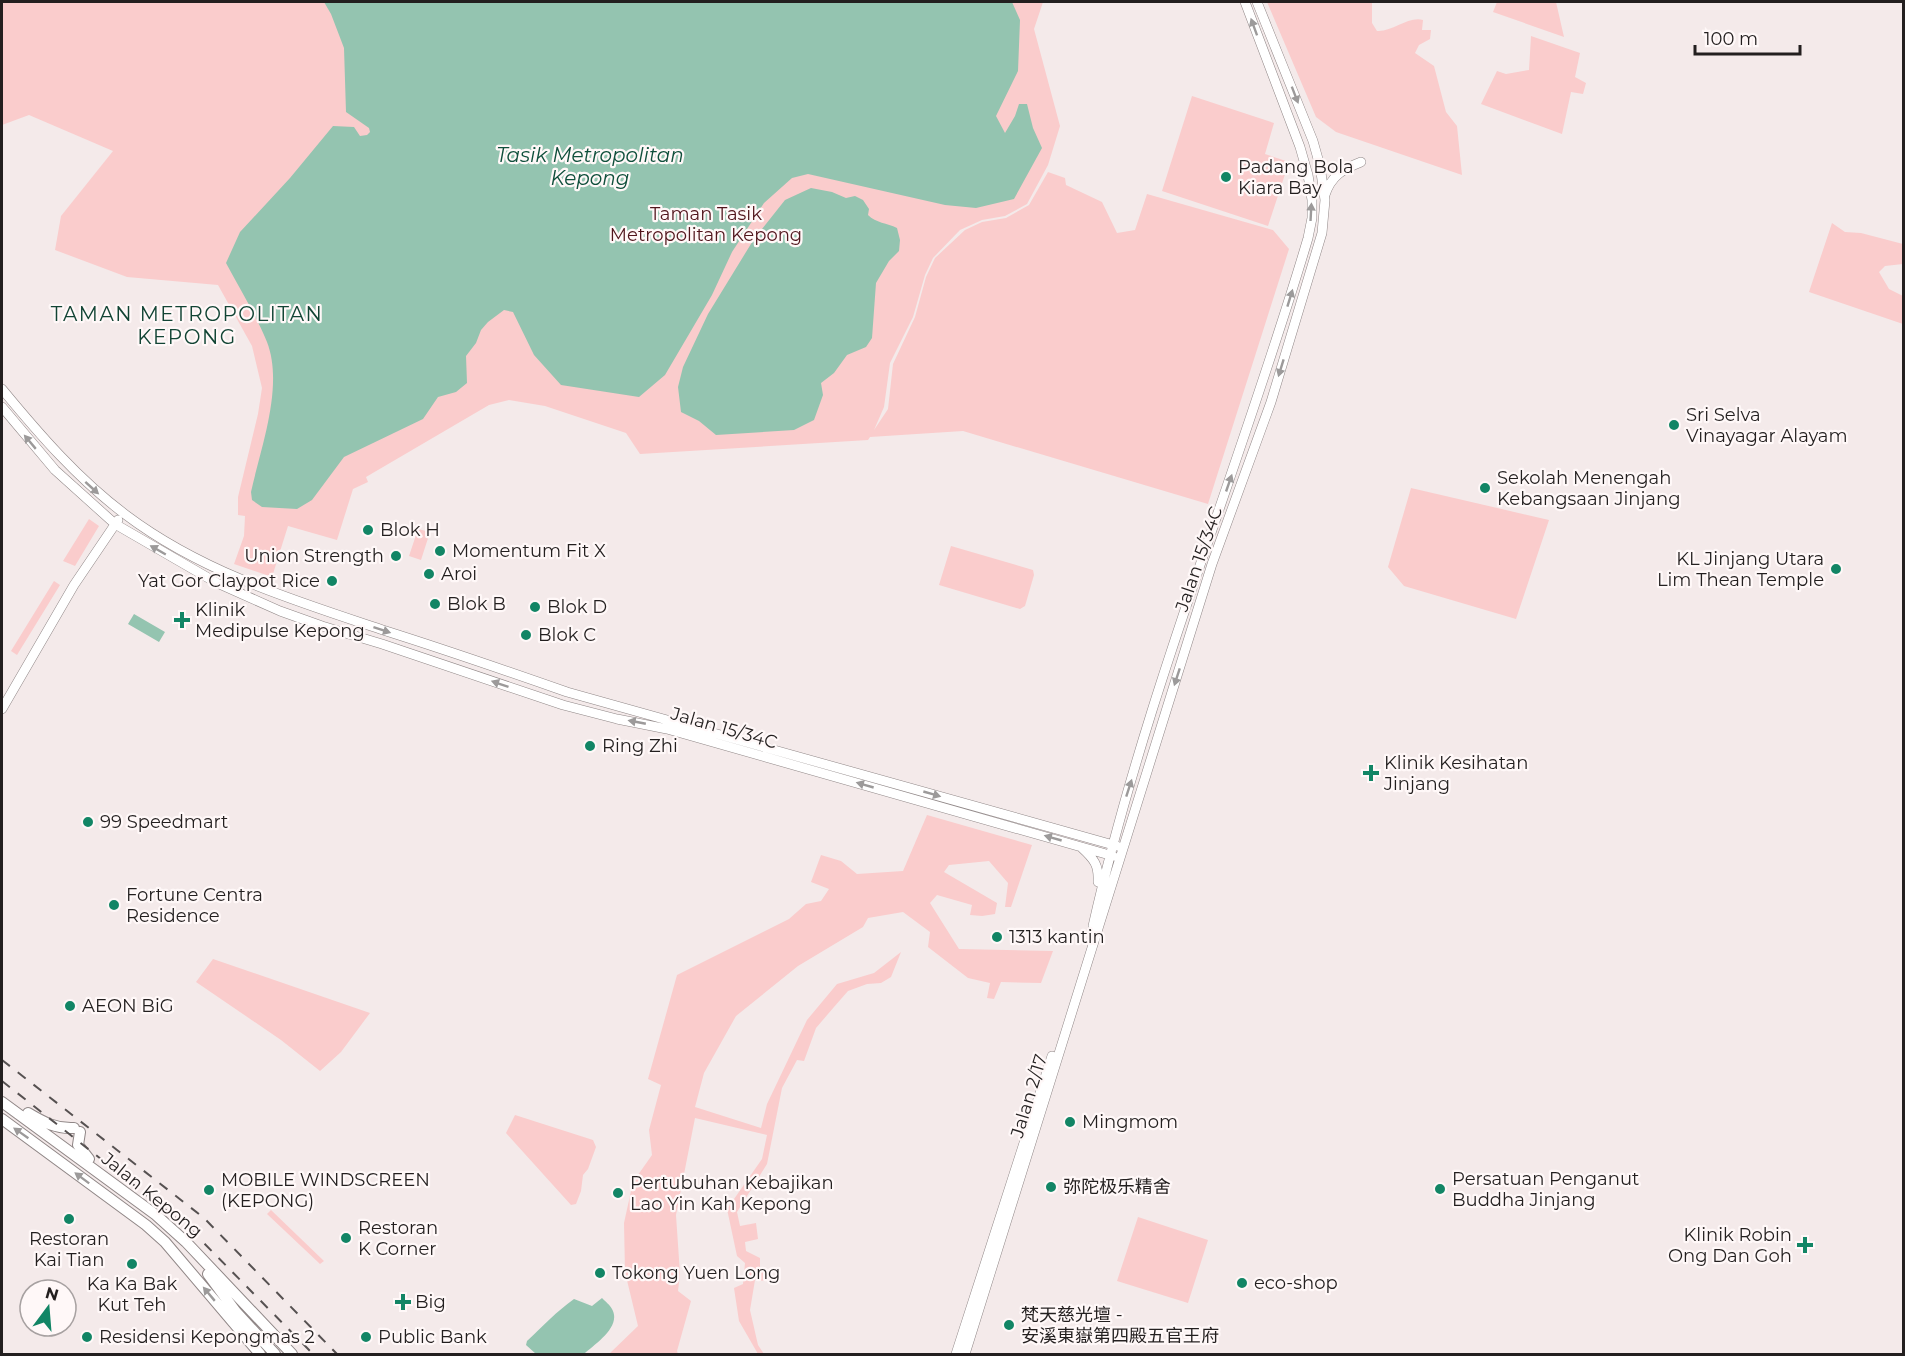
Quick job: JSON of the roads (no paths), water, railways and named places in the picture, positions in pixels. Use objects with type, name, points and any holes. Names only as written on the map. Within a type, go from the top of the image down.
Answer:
[{"type":"main road","points":[[2,1100],[52,1126],[77,1130],[80,1149],[105,1178]]},
{"type":"main road","name":"Jalan Kepong","points":[[2,1100],[156,1215],[186,1242],[292,1354]]},
{"type":"main road","name":"Jalan Kepong","points":[[2,1119],[146,1225],[165,1242],[260,1354]]},
{"type":"main road","points":[[186,1242],[236,1312],[275,1354]]},
{"type":"street","name":"Jalan 15/34C","points":[[1112,844],[1191,591],[1260,394],[1299,269],[1312,218],[1310,188],[1300,147],[1245,2]]},
{"type":"street","name":"Jalan 15/34C","points":[[2,408],[55,470],[115,524],[216,583],[280,611],[571,707],[667,729],[1081,841],[1123,847],[1212,564],[1270,402],[1322,232],[1324,195],[1313,141],[1257,2]]},
{"type":"street","points":[[1324,195],[1333,178],[1340,171],[1361,162]]},
{"type":"street","name":"Jalan 15/34C","points":[[2,389],[63,461],[123,513],[167,542],[222,571],[326,612],[483,662],[567,692],[812,759],[1081,841],[1119,858]]},
{"type":"street","points":[[2,710],[80,576],[123,513]]},
{"type":"street","points":[[1098,900],[1096,862],[1081,841],[1106,836],[1119,819]]},
{"type":"street","name":"Jalan 2/17","points":[[956,1354],[1089,939],[1112,844]]},
{"type":"street","name":"Jalan 2/17","points":[[965,1354],[1123,847]]},
{"type":"water","name":"Tasik Metropolitan Kepong","points":[[324,2],[1012,2],[1020,20],[1018,71],[996,116],[1005,133],[1019,104],[1027,104],[1033,128],[1042,148],[1014,199],[976,208],[945,205],[808,174],[792,178],[764,203],[732,252],[712,295],[665,375],[639,397],[561,385],[534,355],[513,312],[504,310],[481,330],[476,343],[466,356],[467,383],[456,392],[438,397],[423,419],[344,457],[312,500],[297,509],[262,507],[252,500],[251,492],[269,417],[273,378],[272,359],[258,322],[226,263],[240,232],[290,178],[333,126],[354,127],[360,136],[370,132],[369,128],[346,112],[344,48]]},
{"type":"water","points":[[811,188],[832,192],[846,198],[855,196],[863,200],[869,209],[868,215],[871,218],[897,228],[900,240],[899,251],[889,261],[876,283],[872,338],[866,347],[847,355],[834,373],[821,383],[823,395],[814,420],[794,430],[716,435],[699,421],[681,412],[678,387],[683,367],[708,314],[754,239],[785,200]]},
{"type":"water","points":[[134,614],[165,632],[159,642],[128,624]]},
{"type":"water","points":[[602,1298],[612,1309],[613,1322],[606,1334],[584,1354],[536,1354],[526,1345],[527,1341],[574,1299],[592,1306]]},
{"type":"railway","points":[[2,1060],[204,1218],[337,1354]]},
{"type":"railway","points":[[2,1081],[191,1230],[313,1354]]},
{"type":"place","name":"Padang Bola Kiara Bay","points":[[1226,177]]},
{"type":"place","name":"Sri Selva Vinayagar Alayam","points":[[1674,425]]},
{"type":"place","name":"Sekolah Menengah Kebangsaan Jinjang","points":[[1485,488]]},
{"type":"place","name":"Blok H","points":[[368,530]]},
{"type":"place","name":"Momentum Fit X","points":[[440,551]]},
{"type":"place","name":"Union Strength","points":[[396,556]]},
{"type":"place","name":"KL Jinjang Utara Lim Thean Temple","points":[[1836,569]]},
{"type":"place","name":"Aroi","points":[[429,574]]},
{"type":"place","name":"Yat Gor Claypot Rice","points":[[332,581]]},
{"type":"place","name":"Blok B","points":[[435,604]]},
{"type":"place","name":"Blok D","points":[[535,607]]},
{"type":"place","name":"Klinik Medipulse Kepong","points":[[182,620]]},
{"type":"place","name":"Blok C","points":[[526,635]]},
{"type":"place","name":"Ring Zhi","points":[[590,746]]},
{"type":"place","name":"Klinik Kesihatan Jinjang","points":[[1371,773]]},
{"type":"place","name":"99 Speedmart","points":[[88,822]]},
{"type":"place","name":"Fortune Centra Residence","points":[[114,905]]},
{"type":"place","name":"1313 kantin","points":[[997,937]]},
{"type":"place","name":"AEON BiG","points":[[70,1006]]},
{"type":"place","name":"Mingmom","points":[[1070,1122]]},
{"type":"place","name":"弥陀极乐精舍","points":[[1051,1187]]},
{"type":"place","name":"Persatuan Penganut Buddha Jinjang","points":[[1440,1189]]},
{"type":"place","name":"MOBILE WINDSCREEN (KEPONG)","points":[[209,1190]]},
{"type":"place","name":"Pertubuhan Kebajikan Lao Yin Kah Kepong","points":[[618,1193]]},
{"type":"place","name":"Restoran Kai Tian","points":[[69,1219]]},
{"type":"place","name":"Restoran K Corner","points":[[346,1238]]},
{"type":"place","name":"Klinik Robin Ong Dan Goh","points":[[1805,1245]]},
{"type":"place","name":"Ka Ka Bak Kut Teh","points":[[132,1264]]},
{"type":"place","name":"Tokong Yuen Long","points":[[600,1273]]},
{"type":"place","name":"eco-shop","points":[[1242,1283]]},
{"type":"place","name":"Big","points":[[403,1302]]},
{"type":"place","name":"梵天慈光壇 - 安溪東嶽第四殿五官王府","points":[[1009,1325]]},
{"type":"place","name":"Residensi Kepongmas 2","points":[[87,1337]]},
{"type":"place","name":"Public Bank","points":[[366,1337]]},
{"type":"district","name":"TAMAN METROPOLITAN KEPONG","points":[[187,326]]},
{"type":"park label","name":"Taman Tasik Metropolitan Kepong","points":[[706,224]]}]
